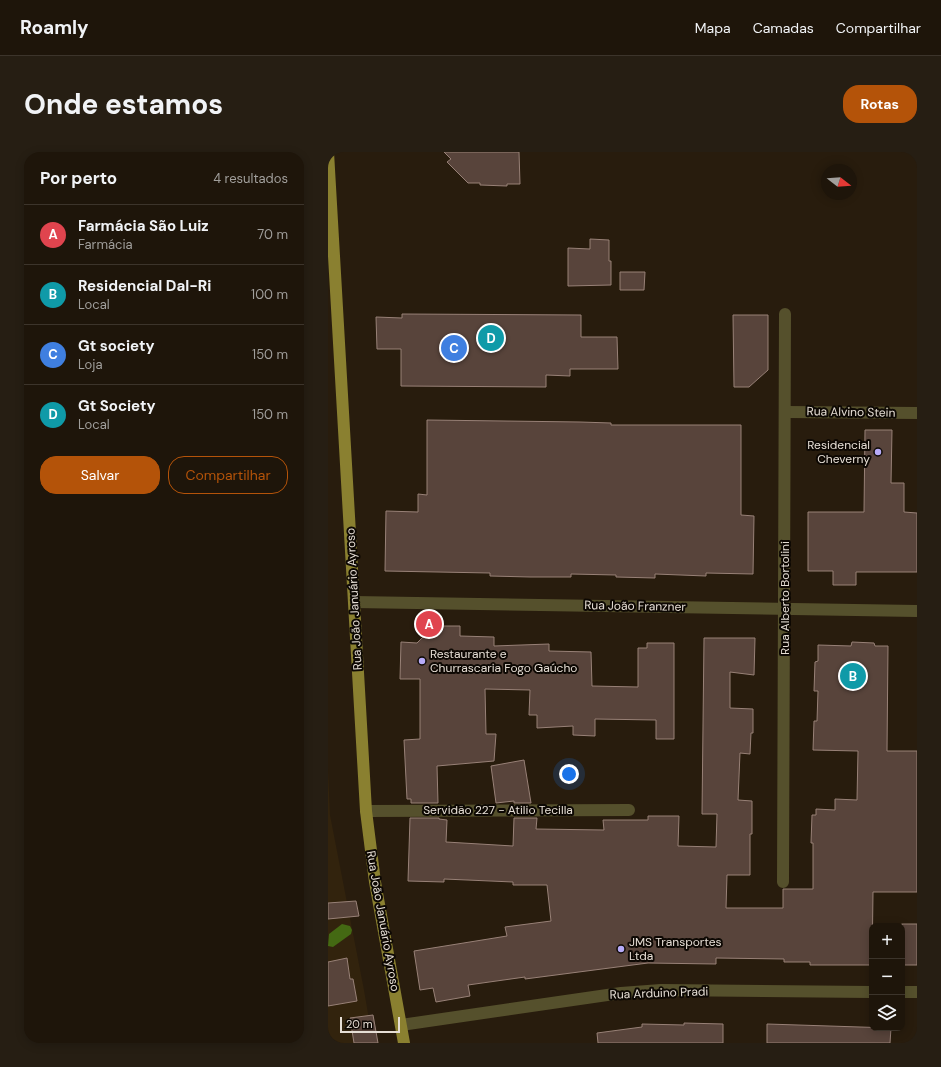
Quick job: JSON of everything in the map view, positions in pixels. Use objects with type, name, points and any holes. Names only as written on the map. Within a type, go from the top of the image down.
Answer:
[{"type":"main road","name":"Rua João Januário Ayroso","points":[[328,152],[366,810],[375,882],[404,1043]]},
{"type":"street","name":"Rua Alberto Bortolini","points":[[783,882],[786,314]]},
{"type":"street","name":"Rua Alvino Stein","points":[[786,412],[917,413]]},
{"type":"street","name":"Rua João Franzner","points":[[354,602],[917,610]]},
{"type":"street","name":"Servidão 227 - Atilio Tecilla","points":[[366,810],[629,810]]},
{"type":"street","name":"Rua Arduino Pradi","points":[[401,1025],[621,993],[661,990],[869,992]]},
{"type":"street","points":[[905,992],[917,992]]},
{"type":"shaded area","points":[[328,769],[330,815],[373,1043],[328,1043]]},
{"type":"shaded area","points":[[342,924],[350,926],[352,930],[351,934],[333,947],[328,946],[329,934]]},
{"type":"building","points":[[444,152],[519,152],[520,184],[507,184],[507,186],[468,183],[447,162],[451,159]]},
{"type":"building","points":[[590,239],[609,240],[611,285],[568,286],[568,248],[590,249]]},
{"type":"building","points":[[620,272],[645,272],[644,290],[620,290]]},
{"type":"building","points":[[402,314],[581,315],[581,337],[617,337],[618,369],[570,369],[570,376],[546,375],[546,387],[401,386],[401,349],[377,349],[376,317],[402,318]]},
{"type":"building","points":[[733,315],[768,315],[768,370],[749,387],[734,387]]},
{"type":"building","points":[[427,420],[580,422],[611,423],[611,425],[741,425],[741,515],[754,516],[753,574],[706,573],[706,576],[655,574],[655,578],[571,574],[571,577],[530,577],[490,576],[490,573],[385,571],[386,511],[418,512],[418,494],[427,495]]},
{"type":"building","points":[[865,430],[892,430],[891,483],[904,483],[904,512],[917,513],[917,572],[856,572],[856,585],[833,585],[833,571],[808,571],[808,512],[864,512]]},
{"type":"building","points":[[426,626],[460,626],[460,636],[494,637],[494,646],[549,644],[549,651],[591,652],[592,686],[638,687],[638,648],[647,648],[647,643],[674,643],[674,739],[656,739],[656,720],[595,719],[595,736],[573,735],[573,726],[537,728],[537,715],[529,715],[530,690],[485,689],[486,734],[496,734],[494,761],[437,766],[438,803],[411,803],[411,799],[407,799],[404,740],[420,739],[420,679],[400,679],[401,642],[417,643],[426,634]]},
{"type":"building","points":[[704,638],[755,638],[754,675],[730,672],[730,708],[753,709],[753,733],[751,733],[750,754],[740,753],[738,800],[752,801],[752,834],[750,834],[750,875],[727,875],[726,908],[783,908],[783,889],[813,889],[813,843],[811,843],[812,815],[816,815],[816,809],[835,810],[835,799],[857,800],[858,751],[813,750],[814,721],[817,721],[818,691],[814,691],[815,662],[818,661],[818,645],[851,646],[852,642],[874,643],[875,646],[888,646],[887,751],[917,751],[917,892],[873,892],[873,923],[869,923],[869,965],[810,965],[810,962],[784,962],[784,959],[716,958],[716,964],[648,963],[468,985],[470,996],[436,1002],[433,988],[420,990],[414,951],[507,936],[505,927],[551,921],[547,885],[513,885],[513,882],[444,879],[444,882],[408,881],[410,818],[439,818],[447,820],[446,842],[513,846],[514,818],[537,818],[536,829],[604,830],[603,820],[648,820],[648,816],[679,816],[678,846],[716,847],[717,814],[702,814]]},
{"type":"building","points":[[524,760],[531,803],[514,803],[514,801],[496,803],[491,766]]},
{"type":"building","points":[[356,901],[359,916],[328,919],[328,903]]},
{"type":"building","points":[[905,924],[917,924],[917,965],[905,965]]},
{"type":"building","points":[[347,958],[350,979],[353,979],[357,1001],[328,1006],[328,962]]},
{"type":"building","points":[[373,1015],[378,1043],[354,1043],[350,1018]]},
{"type":"building","points":[[684,1023],[723,1024],[723,1043],[598,1043],[597,1033],[642,1027],[642,1024],[684,1025]]},
{"type":"building","points":[[767,1024],[869,1027],[869,1031],[891,1031],[890,1043],[767,1043]]},
{"type":"place","name":"Gt Society","points":[[491,338]]},
{"type":"place","name":"Gt society","points":[[454,348]]},
{"type":"place","name":"Residencial Cheverny","points":[[878,452]]},
{"type":"place","name":"Farmácia São Luiz","points":[[429,624]]},
{"type":"place","name":"Restaurante e Churrascaria Fogo Gaúcho","points":[[422,661]]},
{"type":"place","name":"Residencial Dal-Ri","points":[[853,676]]},
{"type":"place","name":"JMS Transportes Ltda","points":[[621,949]]}]
